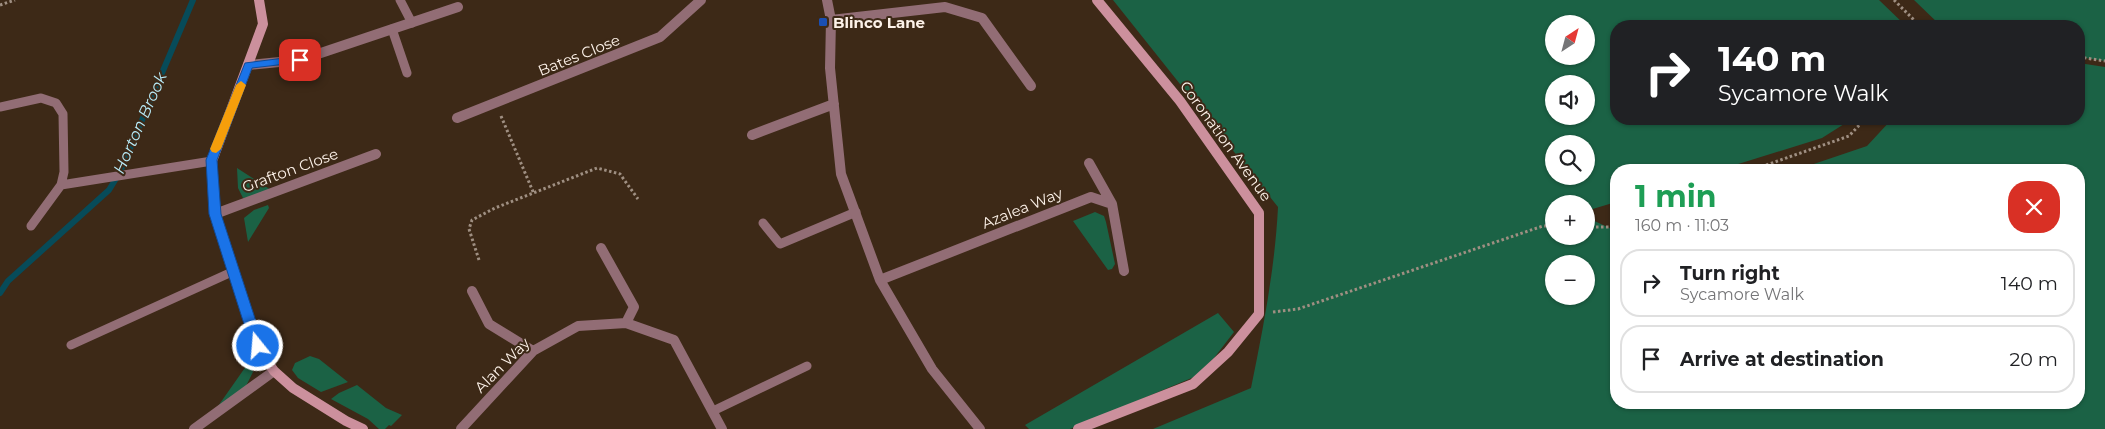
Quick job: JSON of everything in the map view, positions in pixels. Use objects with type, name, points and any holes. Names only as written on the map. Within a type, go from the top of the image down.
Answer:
[{"type":"street","points":[[260,0],[263,24],[212,160],[215,214],[258,346],[274,371],[293,388],[346,421],[363,429]]},
{"type":"street","name":"Bates Close","points":[[457,118],[660,37],[701,0]]},
{"type":"street","points":[[827,0],[832,20],[830,68],[841,174],[880,280],[932,369],[980,429]]},
{"type":"street","name":"Coronation Avenue","points":[[1097,0],[1180,101],[1260,213],[1260,314]]},
{"type":"street","points":[[248,65],[300,60],[458,7]]},
{"type":"street","points":[[832,20],[945,7],[982,18],[1031,86]]},
{"type":"street","points":[[752,135],[834,104]]},
{"type":"street","name":"Grafton Close","points":[[215,214],[376,154]]},
{"type":"street","points":[[1089,163],[1112,204],[1124,271]]},
{"type":"street","name":"Azalea Way","points":[[880,280],[1091,196],[1112,204]]},
{"type":"street","points":[[601,248],[634,307],[626,323]]},
{"type":"street","points":[[472,291],[489,324],[533,351]]},
{"type":"street","points":[[1078,429],[1194,384],[1228,352],[1260,314]]},
{"type":"street","name":"Alan Way","points":[[460,429],[533,351],[578,326],[626,323],[674,340],[722,429]]},
{"type":"street","points":[[194,429],[274,371]]},
{"type":"lane","points":[[400,0],[412,22]]},
{"type":"lane","points":[[392,29],[407,73]]},
{"type":"lane","points":[[0,107],[41,98],[56,103],[63,114],[64,172],[61,185],[31,226]]},
{"type":"lane","points":[[61,185],[119,177],[212,160]]},
{"type":"lane","points":[[763,223],[780,244],[856,212]]},
{"type":"lane","points":[[71,345],[234,271]]},
{"type":"lane","points":[[713,411],[807,366]]},
{"type":"path","points":[[0,5],[15,0]]},
{"type":"path","points":[[1894,0],[1914,20]]},
{"type":"path","points":[[2085,58],[2105,61]]},
{"type":"path","points":[[495,103],[534,194]]},
{"type":"path","points":[[1769,164],[1849,136],[1859,125]]},
{"type":"path","points":[[479,260],[469,229],[472,220],[494,208],[597,168],[620,174],[638,199]]},
{"type":"path","points":[[1260,314],[1298,309],[1545,226]]},
{"type":"path","points":[[1595,226],[1610,227]]},
{"type":"green space","points":[[1113,0],[1879,0],[1900,20],[1610,20],[1610,125],[1843,125],[1822,138],[1738,164],[1610,164],[1610,204],[1595,208],[1595,195],[1545,195],[1545,245],[1595,245],[1595,221],[1610,228],[1610,409],[2085,409],[2085,164],[1814,164],[1867,146],[1886,125],[2085,125],[2085,64],[2105,67],[2105,429],[1153,429],[1251,388],[1271,276],[1278,207]]},
{"type":"green space","points":[[1914,0],[2105,0],[2105,61],[2085,58],[2085,20],[1935,20]]},
{"type":"green space","points":[[237,168],[271,190],[254,197],[243,198],[238,188]]},
{"type":"green space","points":[[268,205],[269,208],[248,242],[244,218],[254,210]]},
{"type":"green space","points":[[1095,212],[1104,216],[1106,222],[1115,264],[1112,269],[1108,270],[1073,221]]},
{"type":"green space","points":[[1218,313],[1234,332],[1214,358],[1194,377],[1070,429],[1029,429],[1025,425]]},
{"type":"green space","points":[[310,356],[319,359],[348,382],[321,392],[298,378],[292,370],[295,363]]},
{"type":"green space","points":[[249,362],[253,372],[243,392],[216,409]]},
{"type":"green space","points":[[357,385],[386,408],[402,415],[391,426],[379,429],[368,419],[331,399]]},
{"type":"waterway","name":"Horton Brook","points":[[0,293],[8,281],[109,190],[120,172],[193,0]]},
{"type":"slow traffic","points":[[216,149],[241,85]]},
{"type":"place","name":"Blinco Lane","points":[[823,22]]},
{"type":"route","points":[[258,346],[215,214],[212,160],[248,65],[300,60]]}]
